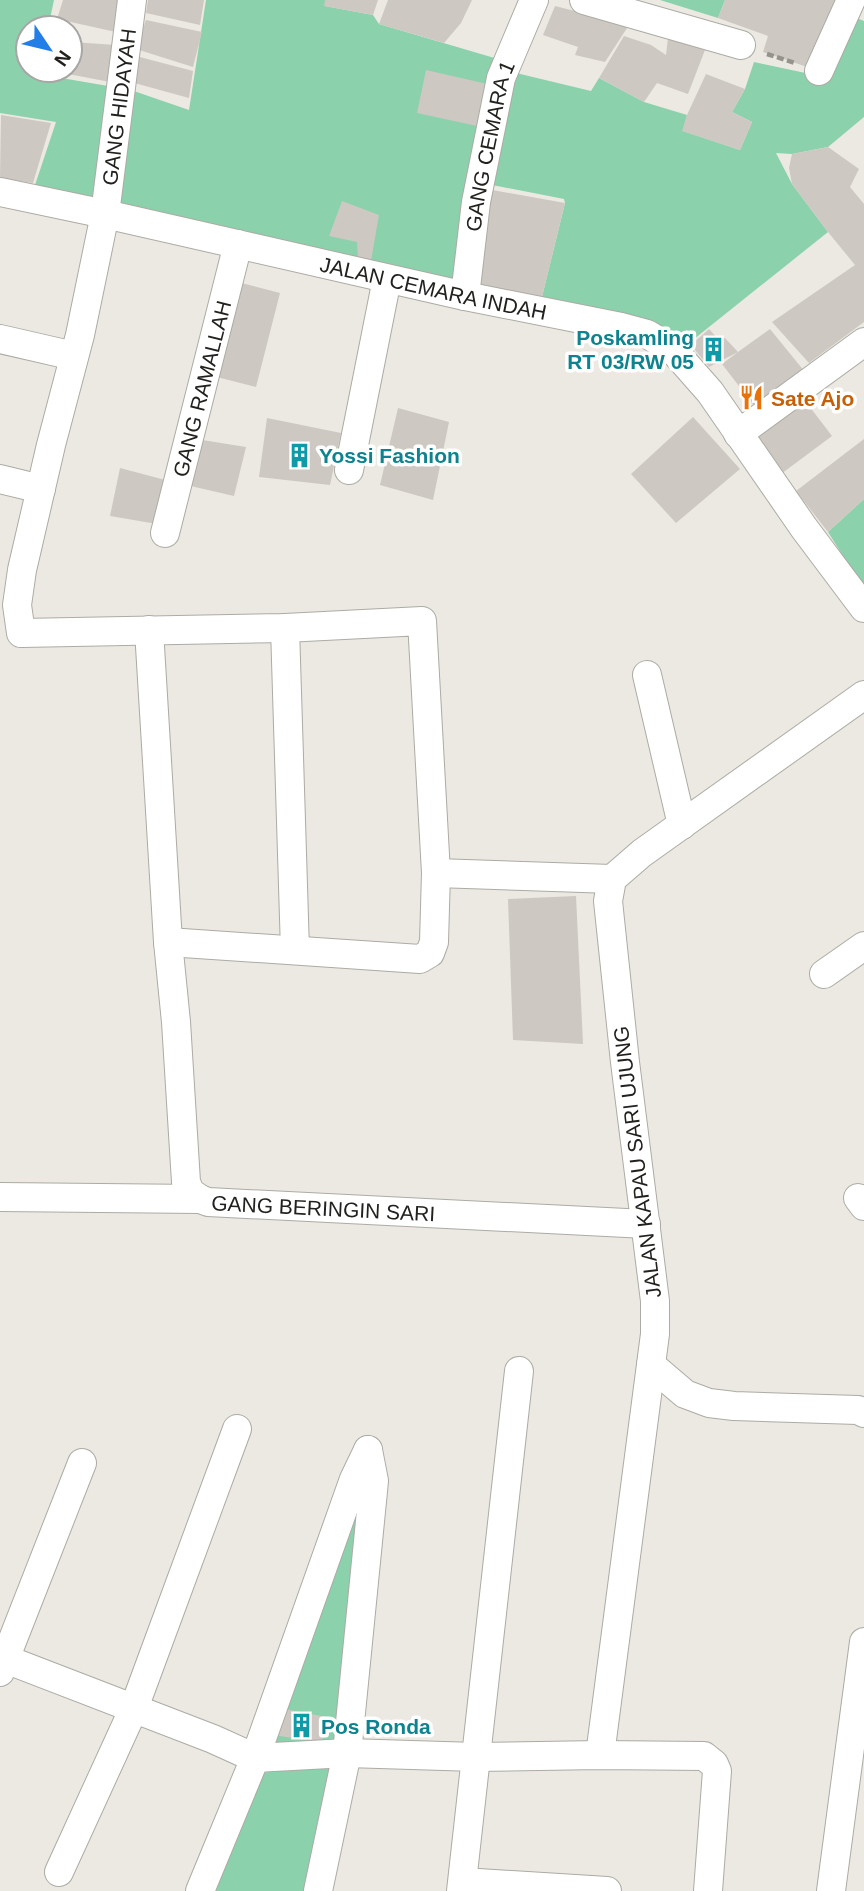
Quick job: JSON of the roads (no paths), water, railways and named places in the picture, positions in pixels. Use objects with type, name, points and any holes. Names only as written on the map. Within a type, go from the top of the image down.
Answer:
[{"type":"street","name":"GANG HIDAYAH","points":[[132,0],[105,214],[22,570],[17,605],[21,634],[149,631]]},
{"type":"street","name":"GANG CEMARA 1","points":[[465,296],[475,202],[501,78],[534,0]]},
{"type":"street","points":[[584,0],[741,45]]},
{"type":"street","points":[[820,71],[850,0]]},
{"type":"street","name":"JALAN CEMARA INDAH","points":[[0,192],[647,334],[673,350],[710,392],[803,528],[864,608]]},
{"type":"street","name":"GANG RAMALLAH","points":[[165,533],[238,244]]},
{"type":"street","points":[[349,470],[387,279]]},
{"type":"street","points":[[0,339],[74,356]]},
{"type":"street","points":[[738,434],[864,342]]},
{"type":"street","points":[[0,479],[41,489]]},
{"type":"street","points":[[168,942],[414,960],[430,953],[434,942],[436,873],[422,621],[149,631],[168,942],[186,1182],[190,1192],[200,1199]]},
{"type":"street","points":[[285,628],[295,950]]},
{"type":"street","points":[[647,675],[682,825]]},
{"type":"street","points":[[436,873],[612,879],[642,853],[864,695]]},
{"type":"street","name":"JALAN KAPAU SARI UJUNG","points":[[600,1755],[655,1335],[655,1301],[611,934],[608,901],[612,879]]},
{"type":"street","points":[[824,974],[864,946]]},
{"type":"street","name":"GANG BERINGIN SARI","points":[[0,1197],[200,1199],[208,1202],[646,1224]]},
{"type":"street","points":[[651,1365],[685,1394],[709,1403],[858,1410],[864,1413]]},
{"type":"street","points":[[519,1371],[462,1887],[607,1891]]},
{"type":"street","points":[[59,1872],[134,1708],[237,1429]]},
{"type":"street","points":[[200,1891],[255,1758],[354,1479],[368,1450],[374,1482],[347,1754],[318,1891]]},
{"type":"street","points":[[82,1462],[2,1663],[134,1708],[255,1758],[347,1754],[475,1757],[704,1756],[714,1764],[717,1771],[708,1891]]},
{"type":"street","points":[[831,1891],[864,1642]]},
{"type":"place","name":"Poskamling RT 03/RW 05","points":[[714,349]]},
{"type":"place","name":"Sate Ajo","points":[[751,398]]},
{"type":"place","name":"Yossi Fashion","points":[[299,455]]},
{"type":"place","name":"Pos Ronda","points":[[301,1726]]}]
